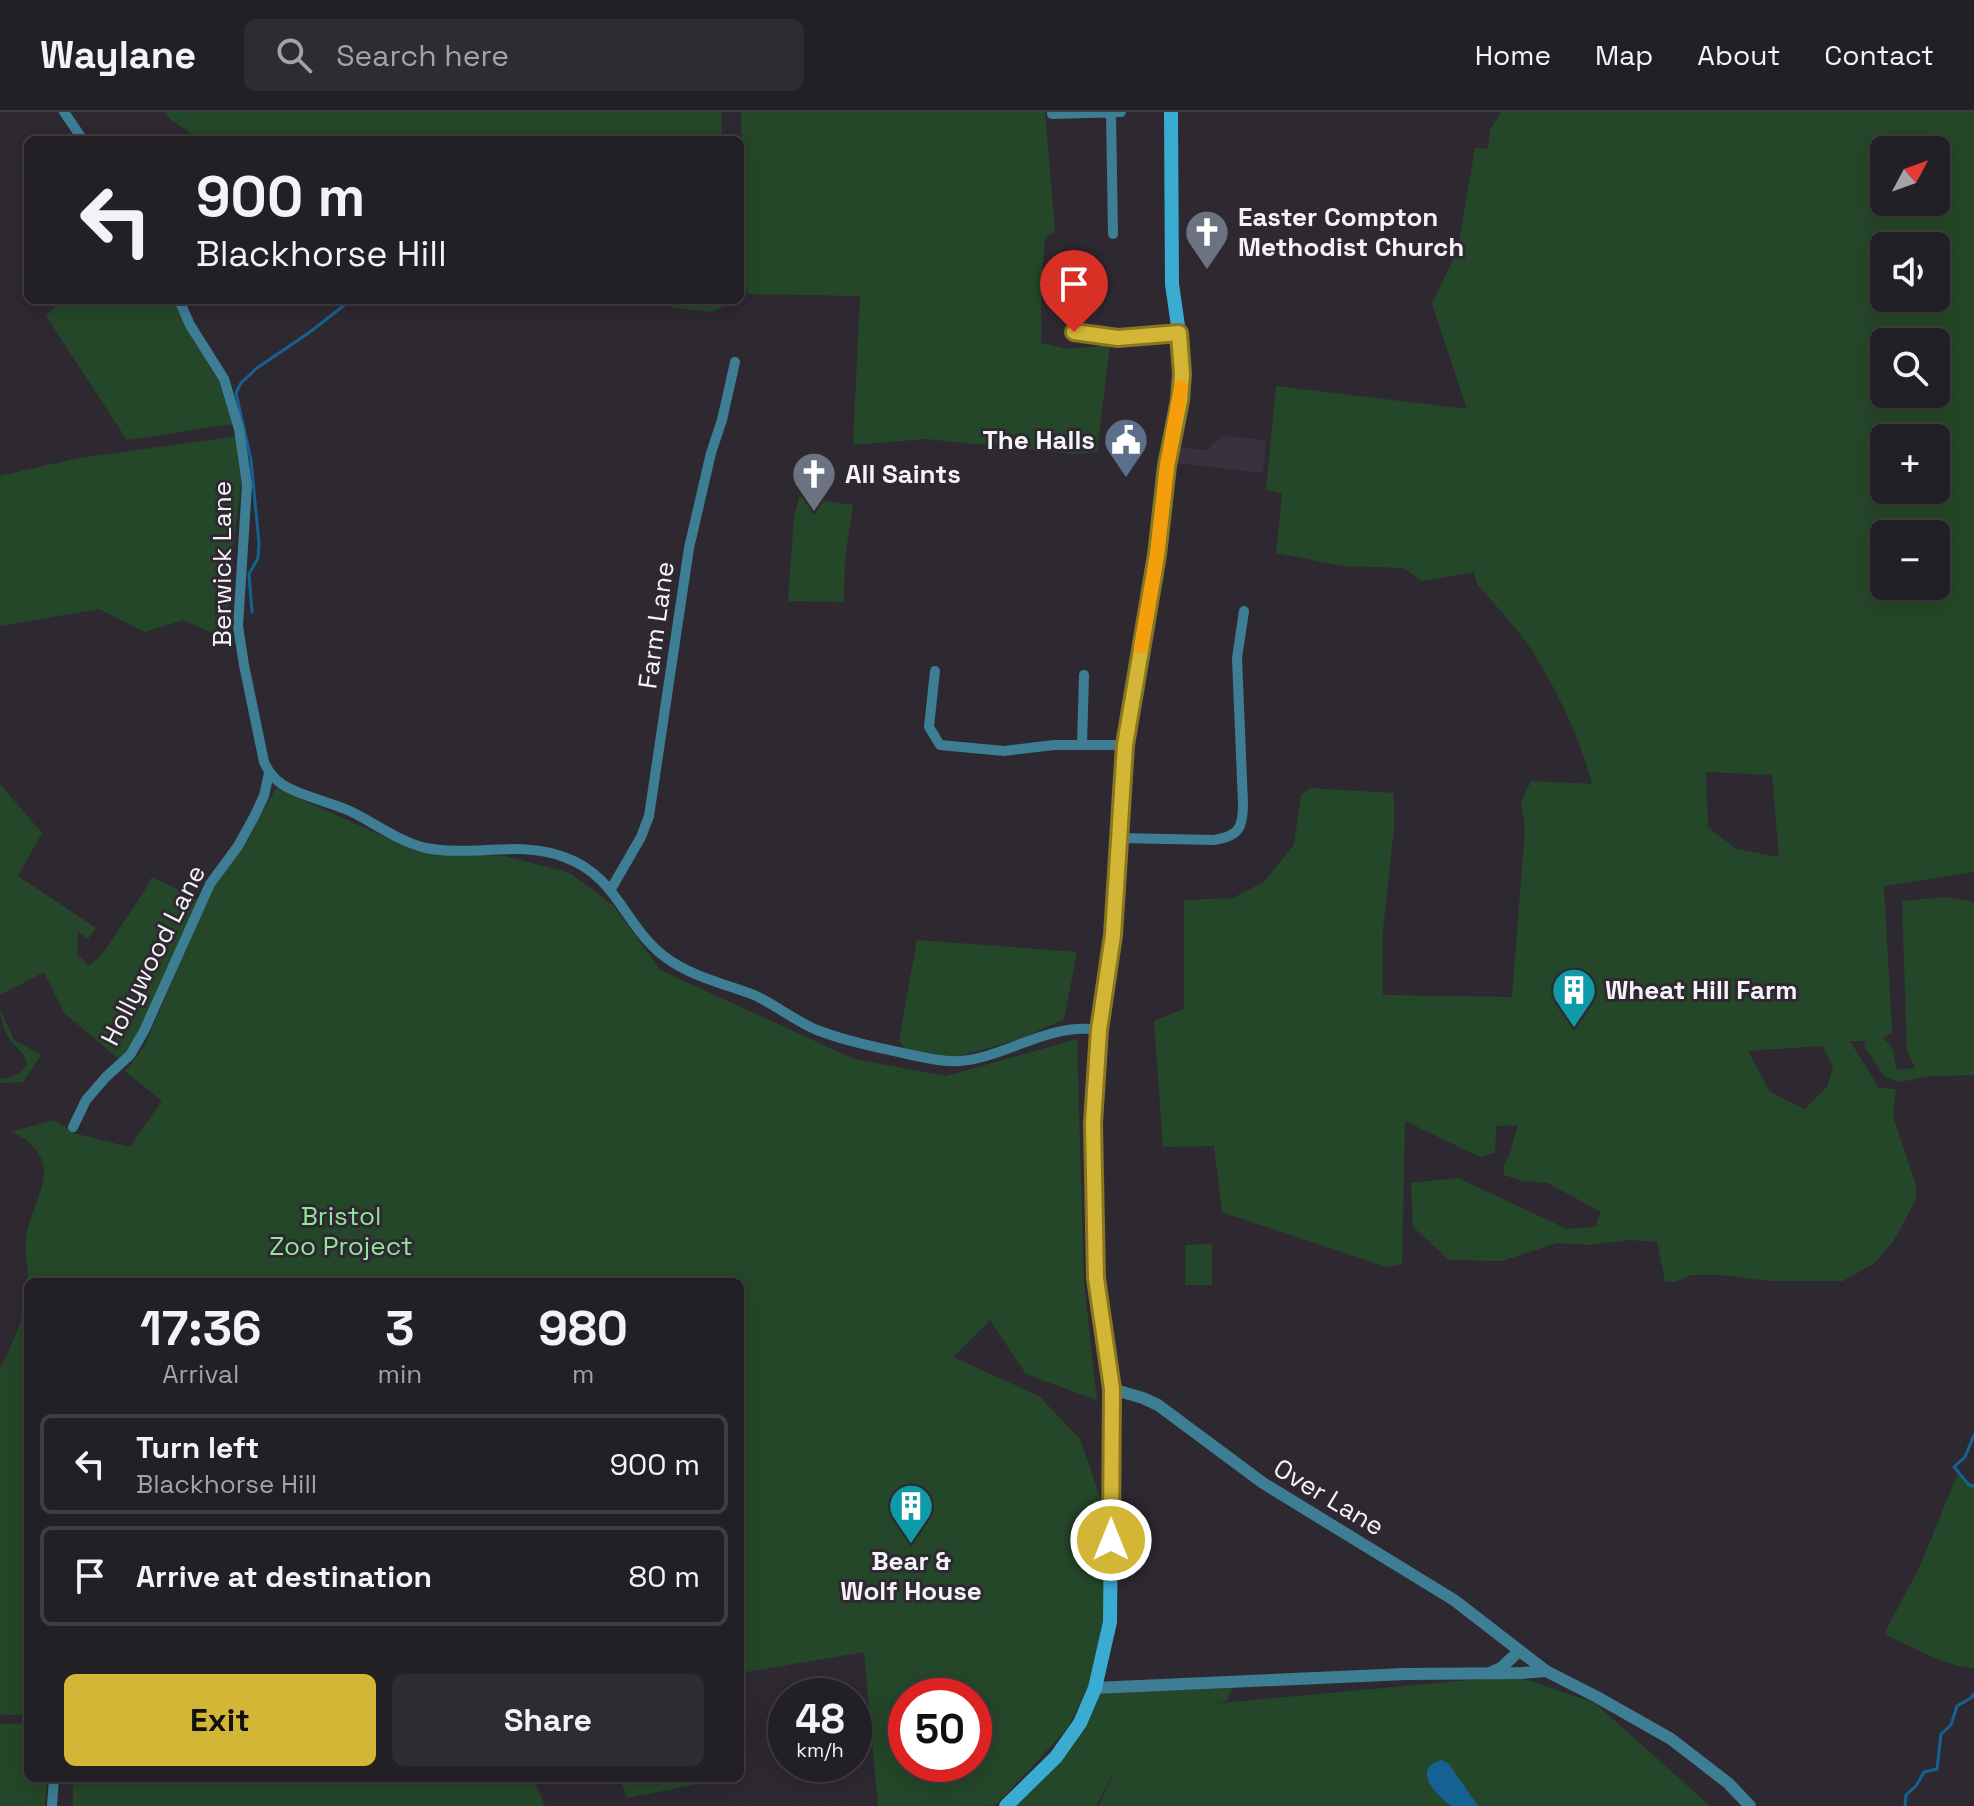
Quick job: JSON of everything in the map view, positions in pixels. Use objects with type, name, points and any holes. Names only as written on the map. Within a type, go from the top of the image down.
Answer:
[{"type":"main road","points":[[1006,1806],[1056,1757],[1080,1723],[1095,1688],[1110,1622],[1112,1389],[1096,1278],[1093,1123],[1099,1030],[1113,935],[1125,745],[1157,555],[1167,466],[1180,400],[1182,374],[1172,284],[1171,112]]},
{"type":"street","points":[[64,112],[80,136]]},
{"type":"street","points":[[1111,112],[1113,234]]},
{"type":"street","points":[[1052,114],[1121,112]]},
{"type":"street","name":"Berwick Lane","points":[[181,304],[190,325],[224,379],[239,429],[247,485],[238,626],[264,762],[269,773]]},
{"type":"street","points":[[1074,332],[1118,338],[1179,333]]},
{"type":"street","name":"Farm Lane","points":[[611,889],[641,837],[649,816],[689,548],[735,362]]},
{"type":"street","points":[[1118,838],[1214,840],[1229,838],[1239,829],[1243,819],[1237,658],[1244,611]]},
{"type":"street","points":[[935,671],[929,727],[940,745],[1004,751],[1033,746],[1125,745]]},
{"type":"street","points":[[1082,744],[1084,675]]},
{"type":"street","points":[[919,681],[934,683]]},
{"type":"street","points":[[269,773],[283,785],[352,811],[376,826],[425,848],[520,848],[580,863],[611,889],[650,943],[666,958],[689,971],[757,997],[834,1036],[917,1056],[958,1061],[1042,1036],[1081,1028],[1099,1030]]},
{"type":"street","name":"Hollywood Lane","points":[[73,1127],[86,1100],[130,1055],[144,1031],[210,884],[238,846],[264,796],[269,773]]},
{"type":"street","points":[[264,796],[283,785]]},
{"type":"street","name":"Over Lane","points":[[1112,1389],[1143,1398],[1171,1414],[1263,1483],[1454,1600],[1546,1671],[1671,1739],[1728,1783],[1750,1806]]},
{"type":"street","points":[[1492,1672],[1519,1651]]},
{"type":"street","name":"Over Lane","points":[[1095,1688],[1546,1671]]},
{"type":"street","points":[[52,1806],[54,1782]]},
{"type":"shaded area","points":[[1222,436],[1266,440],[1263,473],[1177,463],[1180,447],[1207,450]]},
{"type":"green space","points":[[164,112],[721,112],[722,136],[195,136]]},
{"type":"green space","points":[[741,112],[1045,112],[1055,231],[1045,238],[1041,343],[1068,349],[1110,345],[1097,452],[1074,454],[926,439],[853,445],[860,296],[749,294],[744,247],[744,136],[741,136]]},
{"type":"green space","points":[[1501,112],[1974,112],[1974,872],[1884,886],[1892,1032],[1883,1038],[1892,1047],[1897,1070],[1915,1068],[1907,1050],[1902,901],[1945,897],[1974,902],[1974,1075],[1932,1076],[1899,1082],[1884,1076],[1864,1047],[1866,1041],[1850,1041],[1879,1088],[1896,1089],[1893,1116],[1916,1185],[1916,1200],[1894,1240],[1875,1263],[1843,1281],[1770,1281],[1691,1275],[1675,1282],[1665,1281],[1657,1242],[1630,1240],[1589,1245],[1557,1243],[1502,1261],[1449,1260],[1413,1227],[1411,1183],[1458,1178],[1567,1229],[1595,1227],[1601,1212],[1548,1183],[1523,1181],[1504,1175],[1518,1125],[1496,1126],[1495,1153],[1480,1157],[1405,1121],[1402,1264],[1387,1267],[1222,1212],[1214,1146],[1163,1147],[1154,1021],[1184,1009],[1184,900],[1233,898],[1264,882],[1294,845],[1301,795],[1310,788],[1394,793],[1394,828],[1383,929],[1383,995],[1512,997],[1525,829],[1521,802],[1531,781],[1592,784],[1575,733],[1551,683],[1527,643],[1477,584],[1474,572],[1422,581],[1404,568],[1342,566],[1276,553],[1282,494],[1266,490],[1276,386],[1467,409],[1432,304],[1458,249],[1475,148],[1488,149],[1490,130]],"holes":[[[1706,772],[1772,775],[1779,857],[1736,849],[1708,827]],[[1823,1046],[1833,1067],[1827,1087],[1805,1109],[1770,1092],[1748,1051]]]},
{"type":"green space","points":[[58,304],[175,304],[219,382],[233,424],[127,440],[46,316]]},
{"type":"green space","points":[[661,304],[725,304],[711,312]]},
{"type":"green space","points":[[236,437],[241,484],[227,622],[237,644],[183,620],[145,632],[99,609],[0,626],[0,476],[79,458]]},
{"type":"green space","points":[[799,497],[853,505],[845,558],[844,602],[788,601],[794,518]]},
{"type":"green space","points":[[0,784],[42,833],[18,876],[96,928],[88,939],[78,932],[77,954],[89,966],[107,948],[152,877],[199,900],[134,1041],[120,1060],[64,1013],[44,972],[0,995]]},
{"type":"green space","name":"Bristol Zoo Project","points":[[276,788],[416,851],[505,856],[570,873],[614,906],[660,970],[854,1059],[946,1076],[1077,1039],[1084,1282],[1097,1400],[1026,1374],[990,1320],[953,1357],[1039,1396],[1080,1439],[1103,1506],[1103,1621],[1089,1686],[1067,1729],[997,1804],[878,1806],[872,1740],[872,1678],[866,1678],[864,1652],[744,1672],[744,1278],[28,1278],[26,1239],[44,1172],[34,1147],[11,1132],[54,1120],[77,1134],[130,1147],[162,1101],[125,1071],[144,1047],[212,890],[248,839]]},
{"type":"green space","points":[[917,940],[1077,952],[1064,1019],[1021,1039],[956,1057],[905,1050],[899,1040]]},
{"type":"green space","points":[[0,1009],[14,1040],[41,1055],[23,1082],[0,1083],[0,1079],[15,1075],[27,1065],[24,1055],[7,1035]]},
{"type":"green space","points":[[1212,1244],[1212,1285],[1185,1285],[1185,1245]]},
{"type":"green space","points":[[24,1308],[24,1716],[0,1714],[0,1368]]},
{"type":"green space","points":[[1957,1475],[1974,1485],[1974,1668],[1942,1660],[1884,1634],[1921,1564]]},
{"type":"green space","points":[[1515,1676],[1595,1703],[1710,1806],[1099,1806],[1115,1770],[1096,1806],[1010,1806],[1070,1749],[1100,1694],[1232,1688],[1227,1701],[1210,1704]]},
{"type":"green space","points":[[24,1723],[24,1782],[47,1782],[45,1806],[0,1806],[0,1724]]},
{"type":"green space","points":[[73,1782],[535,1782],[545,1806],[73,1806]]},
{"type":"green space","points":[[621,1782],[710,1782],[627,1798]]},
{"type":"water","points":[[1442,1760],[1449,1764],[1478,1806],[1451,1806],[1433,1789],[1427,1775],[1428,1769]]},
{"type":"waterway","points":[[252,612],[249,574],[258,558],[259,543],[251,460],[236,393],[241,383],[257,368],[346,304]]},
{"type":"waterway","points":[[1974,1435],[1965,1457],[1954,1467],[1969,1485],[1974,1486]]},
{"type":"waterway","points":[[1905,1806],[1906,1795],[1924,1772],[1937,1769],[1941,1734],[1951,1725],[1957,1706],[1974,1694]]},
{"type":"slow traffic","points":[[1141,647],[1181,387]]},
{"type":"place","name":"Easter Compton Methodist Church","points":[[1207,271]]},
{"type":"place","name":"The Halls","points":[[1126,479]]},
{"type":"place","name":"All Saints","points":[[814,513]]},
{"type":"place","name":"Wheat Hill Farm","points":[[1574,1029]]},
{"type":"place","name":"Bear & Wolf House","points":[[911,1545]]},
{"type":"route","points":[[1074,332],[1118,338],[1179,333],[1182,374],[1157,555],[1125,745],[1113,935],[1099,1030],[1093,1123],[1096,1278],[1112,1389],[1111,1540]]}]
